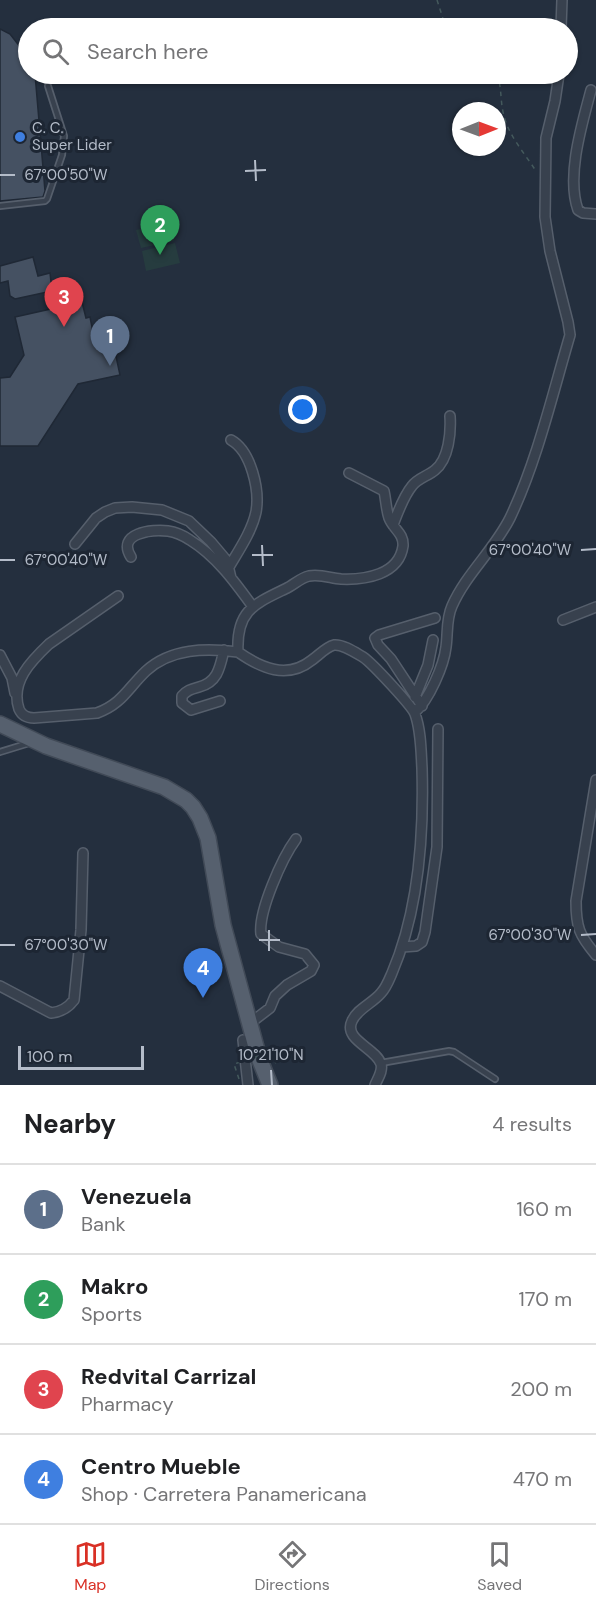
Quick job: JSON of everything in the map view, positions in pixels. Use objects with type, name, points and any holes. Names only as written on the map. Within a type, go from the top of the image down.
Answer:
[{"type":"main road","points":[[0,724],[46,746],[164,787],[193,807],[208,838],[223,925],[249,1024],[270,1085]]},
{"type":"main road","points":[[0,731],[44,753],[161,793],[187,811],[202,841],[215,926],[243,1040],[259,1085]]},
{"type":"street","points":[[561,18],[562,0]]},
{"type":"street","points":[[418,709],[436,676],[446,649],[448,617],[452,606],[480,561],[493,547],[509,519],[528,475],[570,335],[550,251],[545,217],[546,138],[558,84]]},
{"type":"street","points":[[591,90],[576,150],[575,202],[578,210],[583,213],[596,214]]},
{"type":"street","points":[[393,525],[406,494],[413,484],[439,467],[451,430],[450,416]]},
{"type":"street","points":[[230,567],[249,532],[256,512],[253,474],[238,444],[231,440]]},
{"type":"street","points":[[238,652],[237,642],[246,612],[302,578],[325,575],[339,579],[377,576],[387,571],[398,559],[403,547],[402,537],[389,518],[384,491],[350,473]]},
{"type":"street","points":[[75,544],[96,518],[105,512],[115,508],[151,508],[176,514],[189,521],[227,561],[231,578]]},
{"type":"street","points":[[131,557],[127,544],[131,537],[145,532],[170,531],[188,539],[207,552],[253,607]]},
{"type":"street","points":[[16,696],[21,676],[39,653],[118,596]]},
{"type":"street","points":[[563,620],[596,607]]},
{"type":"street","points":[[375,1085],[381,1071],[381,1063],[353,1035],[350,1028],[352,1020],[361,1010],[381,994],[392,974],[402,947],[409,919],[421,842],[423,801],[421,746],[415,697],[403,676],[375,638],[435,618]]},
{"type":"street","points":[[415,697],[428,665],[433,640]]},
{"type":"street","points":[[0,655],[12,678],[21,714],[27,718],[97,713],[106,710],[123,699],[147,670],[162,660],[180,653],[201,649],[238,652],[263,667],[274,671],[285,671],[302,668],[332,645],[340,646],[362,657],[376,667],[418,709]]},
{"type":"street","points":[[220,701],[191,710],[182,703],[182,696],[186,691],[206,685],[215,677],[221,668],[224,650]]},
{"type":"street","points":[[402,947],[416,946],[422,942],[425,932],[437,847],[438,729]]},
{"type":"street","points":[[596,780],[576,901],[576,918],[582,938],[596,955]]},
{"type":"street","points":[[249,1024],[270,1008],[275,996],[287,985],[311,971],[314,965],[305,954],[279,947],[261,934],[260,919],[284,859],[296,839]]},
{"type":"street","points":[[0,986],[51,1013],[58,1013],[68,1008],[75,1000],[81,930],[83,853]]},
{"type":"street","points":[[243,1040],[248,1085]]},
{"type":"lane","points":[[0,206],[47,199],[62,155],[64,136],[48,86]]},
{"type":"lane","points":[[0,752],[26,744]]},
{"type":"lane","points":[[381,1063],[454,1052],[495,1079]]},
{"type":"path","points":[[437,0],[443,18]]},
{"type":"path","points":[[500,84],[504,117],[508,127],[537,172],[544,174]]},
{"type":"path","points":[[239,1079],[234,1064],[272,1052],[276,1064]]},
{"type":"green space","points":[[170,222],[174,241],[141,248],[136,230]]},
{"type":"green space","points":[[175,243],[180,263],[146,271],[142,251]]},
{"type":"building","name":"C. C. Super Lider","points":[[0,29],[10,34],[18,44],[18,84],[36,84],[45,191],[43,197],[0,201]]},
{"type":"building","points":[[33,257],[38,276],[50,273],[52,291],[15,299],[10,296],[8,281],[0,283],[0,266]]},
{"type":"building","points":[[82,302],[86,318],[90,317],[93,332],[110,328],[120,375],[78,384],[38,446],[0,446],[0,378],[10,377],[24,355],[15,317]]},
{"type":"place","name":"C. C. Super Lider","points":[[20,137]]},
{"type":"place","name":"Makro","points":[[160,255]]},
{"type":"place","name":"Redvital Carrizal","points":[[64,327]]},
{"type":"place","name":"Venezuela","points":[[110,366]]},
{"type":"place","name":"Centro Mueble","points":[[203,998]]}]
